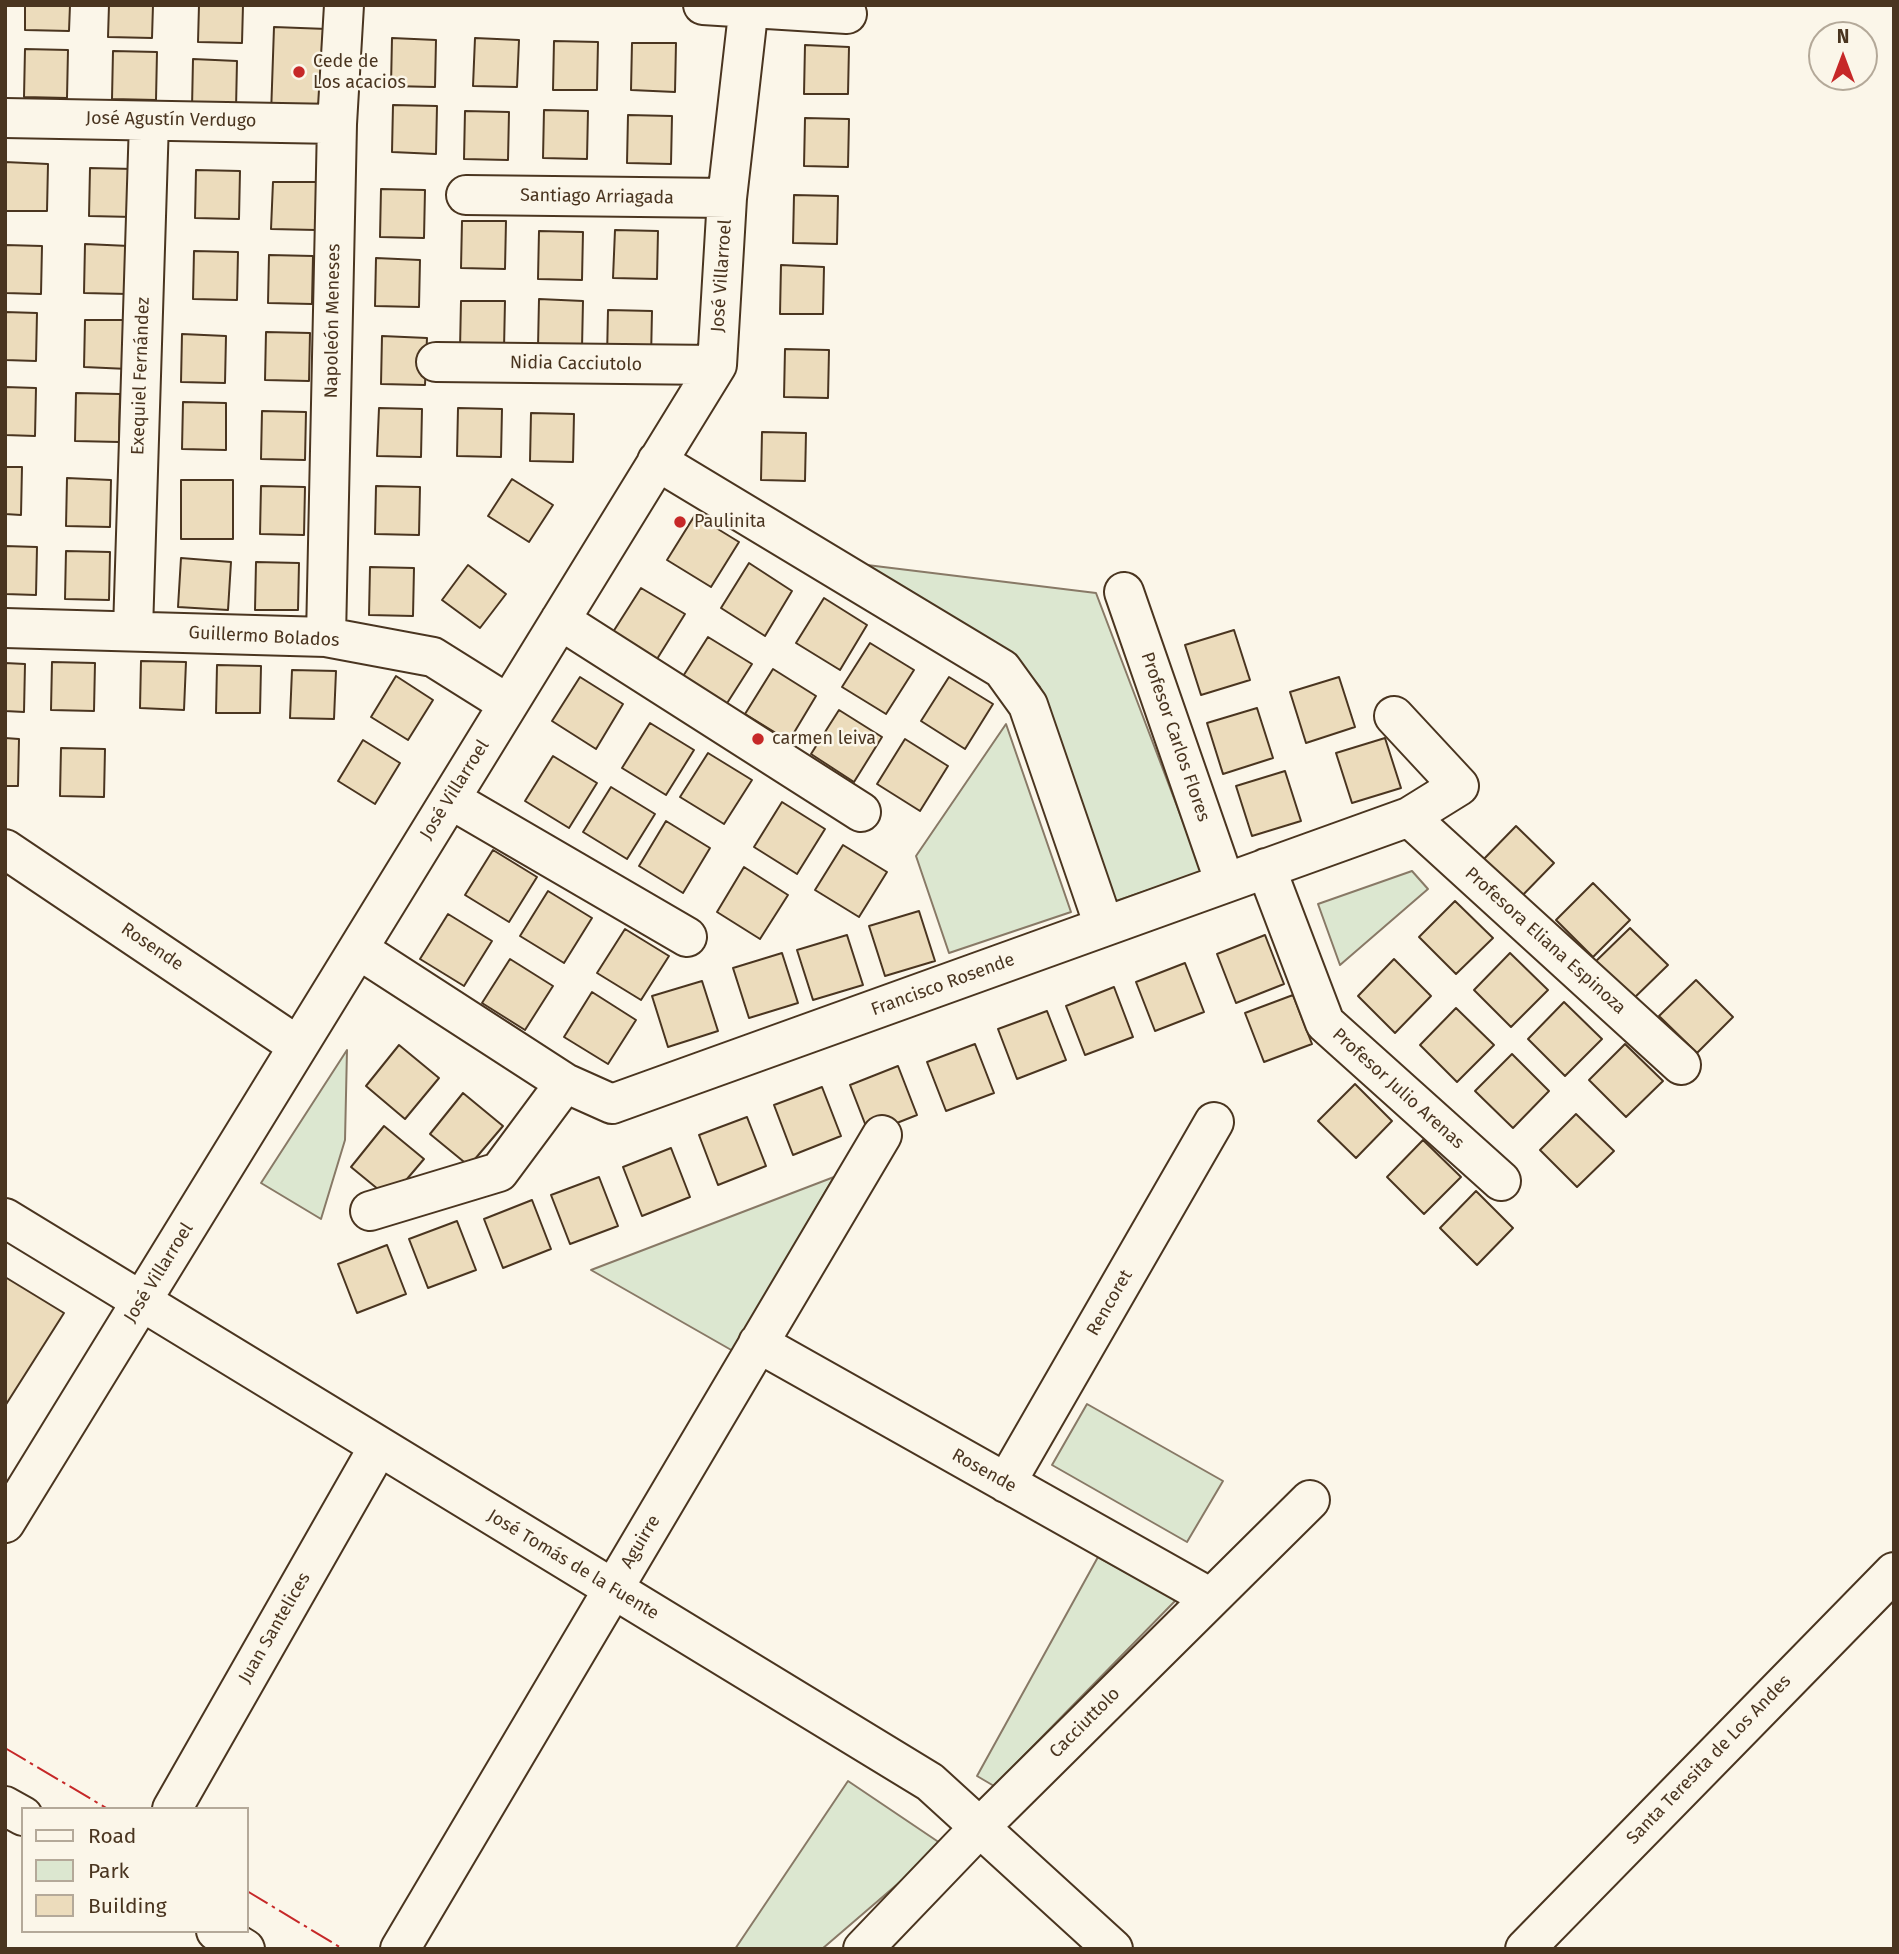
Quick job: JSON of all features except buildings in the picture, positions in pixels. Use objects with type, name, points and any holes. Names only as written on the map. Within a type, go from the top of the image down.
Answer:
[{"type":"street","name":"Napoleón Meneses","points":[[326,638],[337,124],[344,5]]},
{"type":"street","points":[[703,5],[847,14]]},
{"type":"street","name":"José Villarroel","points":[[5,1523],[717,365],[727,198],[749,6]]},
{"type":"street","name":"José Agustín Verdugo","points":[[5,118],[337,124]]},
{"type":"street","name":"Exequiel Fernández","points":[[133,630],[149,121]]},
{"type":"street","name":"Santiago Arriagada","points":[[466,195],[727,198]]},
{"type":"street","name":"Nidia Cacciutolo","points":[[436,362],[717,365]]},
{"type":"street","points":[[657,461],[1002,669],[1028,705],[1104,926]]},
{"type":"street","name":"Profesor Carlos Flores","points":[[1124,592],[1225,883]]},
{"type":"street","points":[[560,620],[861,812]]},
{"type":"street","name":"Guillermo Bolados","points":[[5,628],[326,638],[433,657],[508,704]]},
{"type":"street","name":"Francisco Rosende","points":[[358,949],[565,1083],[612,1104],[1409,817],[1459,786],[1394,716]]},
{"type":"street","points":[[450,799],[687,937]]},
{"type":"street","name":"Profesora Eliana Espinoza","points":[[1409,817],[1681,1065]]},
{"type":"street","name":"Rosende","points":[[5,849],[298,1046]]},
{"type":"street","name":"Profesor Julio Arenas","points":[[1266,868],[1325,1023],[1502,1181]]},
{"type":"street","points":[[370,1211],[499,1172],[565,1083]]},
{"type":"street","name":"Rencoret","points":[[1006,1483],[1214,1122]]},
{"type":"street","name":"Aguirre","points":[[400,1949],[882,1135]]},
{"type":"street","name":"José Tomás de la Fuente","points":[[5,1218],[930,1782],[1113,1949]]},
{"type":"street","name":"Rosende","points":[[758,1343],[1211,1598]]},
{"type":"street","name":"Juan Santelices","points":[[173,1807],[379,1446]]},
{"type":"street","name":"Cacciuttolo","points":[[863,1949],[979,1828],[1310,1500]]},
{"type":"street","name":"Santa Teresita de Los Andes","points":[[1525,1949],[1894,1572]]},
{"type":"street","points":[[5,1806],[21,1815]]},
{"type":"street","points":[[219,1933],[245,1949]]},
{"type":"green space","points":[[867,565],[1096,593],[1202,872],[1113,902],[1040,687],[1018,661]]},
{"type":"green space","points":[[1006,724],[1071,912],[949,953],[916,856]]},
{"type":"green space","points":[[1412,871],[1428,889],[1340,965],[1318,904]]},
{"type":"green space","points":[[347,1050],[345,1140],[321,1219],[261,1183]]},
{"type":"green space","points":[[834,1177],[733,1351],[591,1270]]},
{"type":"green space","points":[[1087,1404],[1223,1481],[1187,1542],[1052,1465]]},
{"type":"green space","points":[[1098,1557],[1176,1600],[994,1786],[977,1776]]},
{"type":"green space","points":[[848,1781],[943,1845],[822,1949],[735,1949]]},
{"type":"power","points":[[5,1748],[105,1807]]},
{"type":"power","points":[[248,1892],[343,1949]]},
{"type":"place","name":"Cede de Los acacios","points":[[299,72]]},
{"type":"place","name":"Paulinita","points":[[680,522]]},
{"type":"place","name":"carmen leiva","points":[[758,739]]}]
